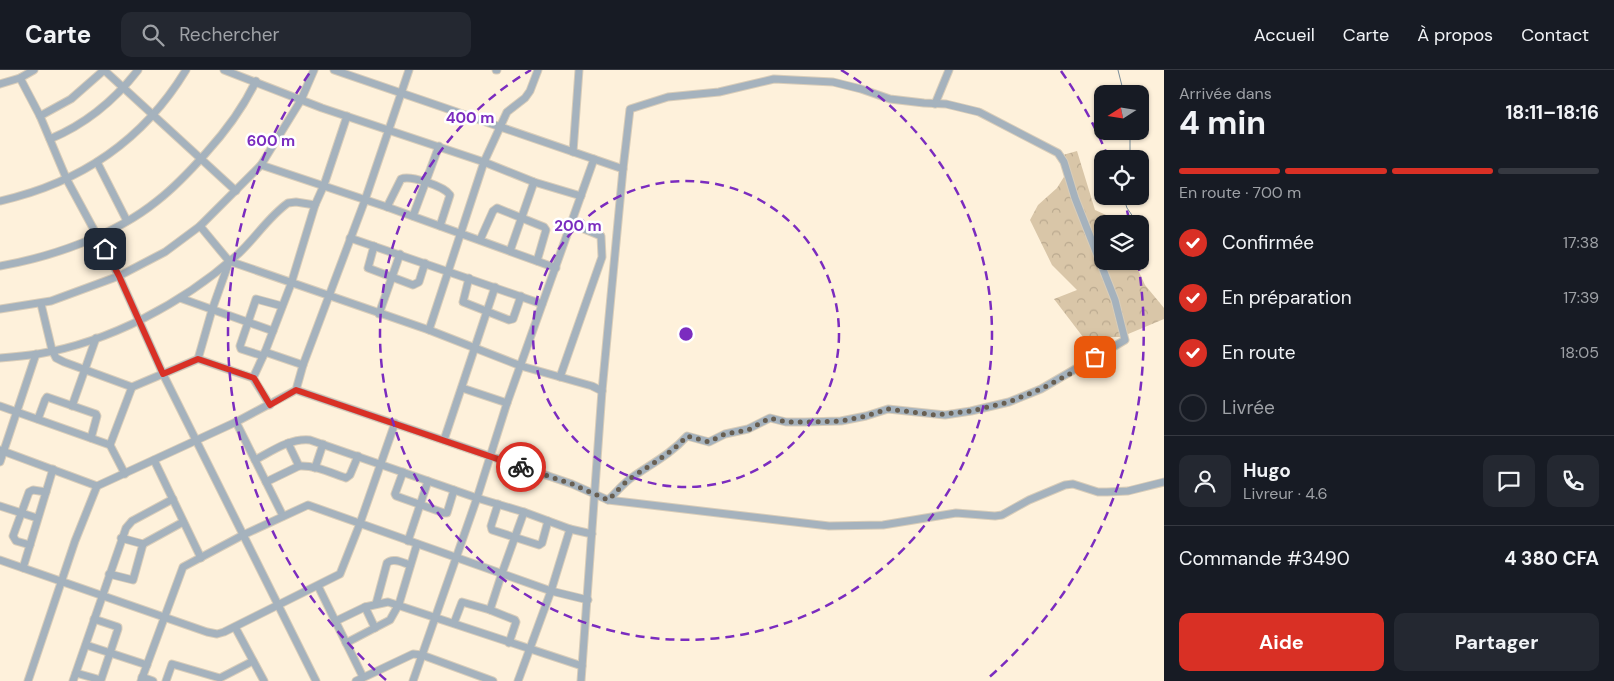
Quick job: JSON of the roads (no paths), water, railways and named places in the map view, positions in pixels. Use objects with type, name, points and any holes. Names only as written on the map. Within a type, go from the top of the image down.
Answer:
[{"type":"street","points":[[0,84],[20,78],[34,70]]},
{"type":"street","points":[[40,116],[71,99],[104,70],[236,191]]},
{"type":"street","points":[[50,139],[71,130],[92,117],[138,70]]},
{"type":"street","points":[[0,201],[31,194],[67,180],[116,150],[154,116],[175,89],[186,70]]},
{"type":"street","points":[[224,70],[301,100],[439,146],[534,182],[581,196]]},
{"type":"street","points":[[0,309],[41,304],[119,276],[165,252],[200,226],[261,165],[301,100],[314,70]]},
{"type":"street","points":[[334,70],[623,169]]},
{"type":"street","points":[[360,79],[363,70]]},
{"type":"street","points":[[2,450],[97,486],[236,422],[296,390],[303,365],[365,200],[409,70]]},
{"type":"street","points":[[429,330],[484,162],[507,112],[525,98],[530,91],[538,70]]},
{"type":"street","points":[[573,152],[579,70]]},
{"type":"street","points":[[936,104],[948,70]]},
{"type":"street","points":[[20,78],[40,116],[67,180],[119,276],[163,374],[316,681]]},
{"type":"street","points":[[581,681],[602,390],[630,109],[668,97],[719,92],[774,78],[833,82],[862,89],[890,99],[946,104],[979,112],[1058,153],[1064,162],[1075,198],[1115,300],[1125,340],[1041,389],[1009,402],[971,411],[936,415],[888,409],[841,421],[786,422],[770,418],[748,430],[725,434],[709,442],[687,436],[664,457],[626,482],[608,500]]},
{"type":"street","points":[[0,266],[52,254],[97,236],[127,221],[156,202],[184,178],[220,138],[248,99],[256,81]]},
{"type":"street","points":[[254,378],[291,284],[315,206],[347,116]]},
{"type":"street","points":[[413,216],[439,146]]},
{"type":"street","points":[[413,681],[542,304],[594,159]]},
{"type":"street","points":[[97,162],[127,221]]},
{"type":"street","points":[[261,165],[413,216],[556,268]]},
{"type":"street","points":[[387,207],[401,178],[405,177],[425,182],[445,190],[450,195],[440,226]]},
{"type":"street","points":[[510,252],[534,182]]},
{"type":"street","points":[[0,358],[36,354],[96,338],[139,320],[180,298],[229,261],[288,203],[296,202],[315,206]]},
{"type":"street","points":[[480,240],[495,209],[498,208],[542,225],[546,230],[537,261]]},
{"type":"street","points":[[572,224],[616,241]]},
{"type":"street","points":[[200,226],[229,261],[291,284],[429,330],[521,366],[602,390]]},
{"type":"street","points":[[560,377],[602,257],[601,236]]},
{"type":"street","points":[[350,238],[542,304]]},
{"type":"street","points":[[374,246],[368,268],[391,278],[416,285],[419,282],[425,263]]},
{"type":"street","points":[[379,314],[400,254]]},
{"type":"street","points":[[198,359],[229,261]]},
{"type":"street","points":[[469,278],[463,302],[512,320],[521,296]]},
{"type":"street","points":[[444,440],[495,287]]},
{"type":"street","points":[[180,298],[273,331]]},
{"type":"street","points":[[282,306],[257,298],[240,348],[303,365]]},
{"type":"street","points":[[41,304],[52,350],[58,359],[132,387],[198,359],[254,378],[270,405]]},
{"type":"street","points":[[72,406],[96,338]]},
{"type":"street","points":[[0,462],[2,450],[36,354]]},
{"type":"street","points":[[110,446],[132,387]]},
{"type":"street","points":[[462,388],[508,403]]},
{"type":"street","points":[[296,390],[572,484],[608,500],[830,526],[883,525],[956,513],[984,516],[1002,515],[1029,500],[1065,485],[1073,484],[1098,492],[1107,492],[1128,491],[1164,482]]},
{"type":"street","points":[[38,419],[47,398],[97,414],[91,438]]},
{"type":"street","points":[[0,406],[110,446],[125,474]]},
{"type":"street","points":[[236,422],[283,516]]},
{"type":"street","points":[[0,560],[102,594],[165,618],[212,633],[224,632],[340,574],[395,423]]},
{"type":"street","points":[[255,460],[288,443],[303,439],[323,444],[570,529],[592,534]]},
{"type":"street","points":[[288,443],[299,466]]},
{"type":"street","points":[[315,468],[323,444]]},
{"type":"street","points":[[266,482],[299,466],[315,468],[346,478],[350,475],[358,456]]},
{"type":"street","points":[[154,460],[201,558]]},
{"type":"street","points":[[23,568],[53,469]]},
{"type":"street","points":[[403,472],[395,495],[421,505],[446,513],[454,490]]},
{"type":"street","points":[[408,541],[428,481]]},
{"type":"street","points":[[30,680],[75,541],[97,486]]},
{"type":"street","points":[[30,545],[16,541],[14,538],[20,513],[29,492],[33,490],[46,492]]},
{"type":"street","points":[[94,619],[118,627],[101,680],[74,677],[121,538],[128,524],[132,521],[173,499]]},
{"type":"street","points":[[498,504],[492,530],[537,545],[542,543],[548,521]]},
{"type":"street","points":[[153,681],[142,679],[182,568],[243,535],[308,505],[551,591],[588,600]]},
{"type":"street","points":[[0,506],[37,518]]},
{"type":"street","points":[[490,610],[524,512]]},
{"type":"street","points":[[121,538],[142,544],[183,522]]},
{"type":"street","points":[[518,681],[551,591],[570,529]]},
{"type":"street","points":[[109,574],[132,580],[142,544]]},
{"type":"street","points":[[346,643],[390,620],[398,604],[417,544]]},
{"type":"street","points":[[376,604],[386,563],[392,560],[410,565]]},
{"type":"street","points":[[318,586],[346,643],[360,679],[408,656],[422,655],[493,681]]},
{"type":"street","points":[[336,621],[365,607],[387,602],[398,604],[529,650],[582,666]]},
{"type":"street","points":[[454,623],[462,602],[490,610],[515,620],[509,642]]},
{"type":"street","points":[[365,607],[375,628]]},
{"type":"street","points":[[235,627],[264,681]]},
{"type":"street","points":[[86,645],[147,665]]},
{"type":"street","points":[[166,681],[173,664],[220,678],[253,661]]},
{"type":"waterway","points":[[1118,70],[1122,85]]},
{"type":"waterway","points":[[1130,140],[1130,150]]},
{"type":"waterway","points":[[1126,205],[1132,215]]}]
